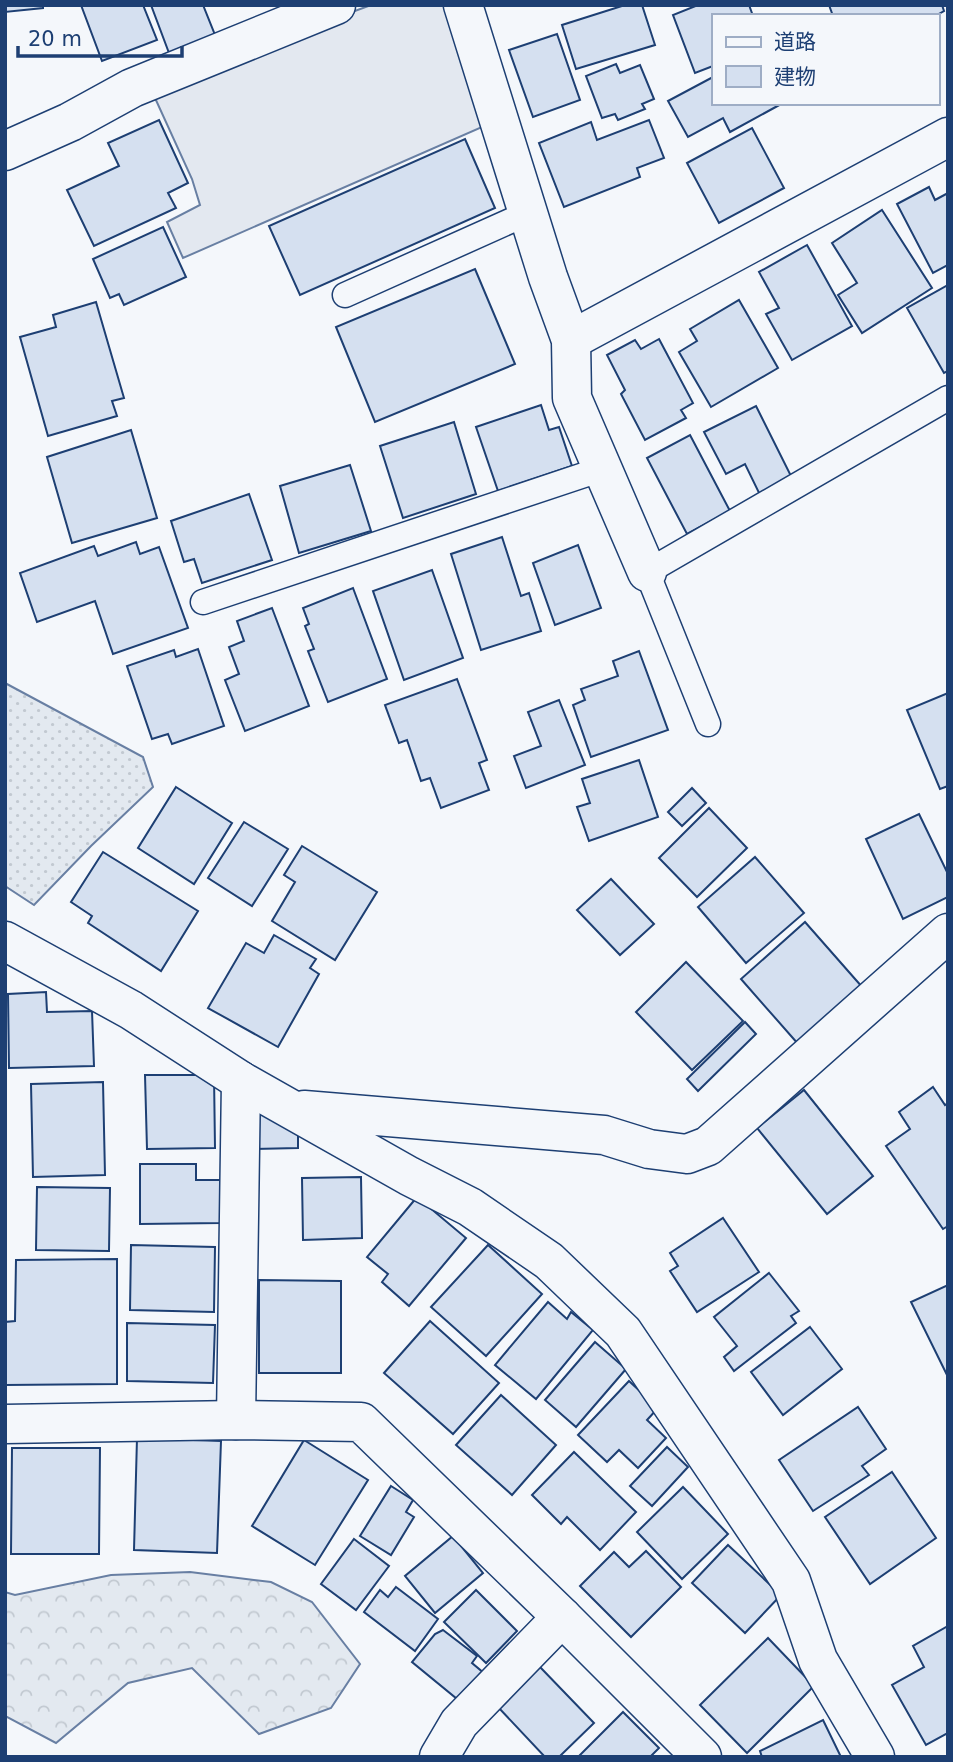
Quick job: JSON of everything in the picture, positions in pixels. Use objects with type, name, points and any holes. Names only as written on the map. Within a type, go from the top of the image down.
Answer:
[{"type":"street","points":[[5,151],[70,122],[132,88],[336,5]]},
{"type":"street","points":[[463,5],[571,340],[572,398],[646,572]]},
{"type":"street","points":[[571,340],[948,137]]},
{"type":"street","points":[[293,1109],[604,1135],[649,1149],[687,1154],[708,1146],[948,933]]},
{"type":"street","points":[[5,941],[131,1010],[241,1081],[409,1176],[470,1207],[549,1261],[623,1332],[791,1581],[818,1660],[875,1757]]},
{"type":"street","points":[[236,1420],[241,1081]]},
{"type":"street","points":[[5,1424],[236,1420],[360,1422],[702,1757]]},
{"type":"street","points":[[439,1757],[458,1723],[562,1617]]},
{"type":"lane","points":[[345,295],[528,213]]},
{"type":"lane","points":[[708,724],[646,572],[948,398]]},
{"type":"lane","points":[[203,602],[602,469]]},
{"type":"green space","points":[[5,683],[143,757],[153,787],[34,905],[5,886]]},
{"type":"green space","points":[[190,1572],[271,1582],[312,1602],[360,1664],[331,1708],[259,1734],[192,1668],[128,1683],[56,1743],[5,1716],[5,1592],[15,1595],[111,1575]]},
{"type":"shaded area","points":[[371,5],[454,5],[489,124],[183,258],[167,222],[200,205],[192,179],[150,87]]},
{"type":"building","points":[[5,5],[43,5],[43,8],[5,12]]},
{"type":"building","points":[[81,5],[143,5],[157,40],[102,61]]},
{"type":"building","points":[[151,5],[203,5],[215,35],[169,53]]},
{"type":"building","points":[[625,5],[642,5],[655,45],[576,69],[562,25]]},
{"type":"building","points":[[698,5],[749,5],[752,14],[712,14],[712,66],[695,73],[673,15]]},
{"type":"building","points":[[829,5],[942,5],[944,11],[939,14],[832,14]]},
{"type":"building","points":[[557,34],[580,100],[533,117],[509,50]]},
{"type":"building","points":[[616,64],[620,73],[640,65],[654,99],[642,104],[645,109],[618,120],[615,114],[602,118],[586,76]]},
{"type":"building","points":[[712,78],[712,105],[779,105],[730,132],[723,118],[688,137],[668,101]]},
{"type":"building","points":[[159,120],[188,183],[168,193],[176,208],[94,246],[67,190],[119,166],[108,143]]},
{"type":"building","points":[[649,120],[664,158],[637,168],[640,177],[564,207],[539,143],[591,122],[597,140]]},
{"type":"building","points":[[752,128],[784,188],[719,223],[687,163]]},
{"type":"building","points":[[465,139],[495,208],[300,295],[269,226]]},
{"type":"building","points":[[929,187],[935,200],[948,193],[948,265],[933,273],[897,204]]},
{"type":"building","points":[[882,210],[932,288],[862,333],[838,295],[857,283],[832,243]]},
{"type":"building","points":[[163,227],[186,277],[124,305],[119,294],[110,298],[93,259]]},
{"type":"building","points":[[807,245],[852,326],[792,360],[766,314],[779,308],[759,272]]},
{"type":"building","points":[[475,269],[515,364],[375,422],[336,327]]},
{"type":"building","points":[[948,285],[948,371],[944,373],[907,308]]},
{"type":"building","points":[[739,300],[778,368],[711,407],[679,352],[697,341],[690,329]]},
{"type":"building","points":[[96,302],[124,398],[112,401],[117,416],[48,436],[20,337],[56,327],[53,315]]},
{"type":"building","points":[[659,339],[693,403],[681,410],[686,418],[645,440],[621,394],[625,390],[607,355],[635,340],[641,349]]},
{"type":"building","points":[[541,405],[549,430],[559,427],[572,466],[498,491],[476,427]]},
{"type":"building","points":[[756,406],[793,480],[761,497],[745,464],[726,474],[704,432]]},
{"type":"building","points":[[454,422],[476,494],[403,518],[380,446]]},
{"type":"building","points":[[131,430],[157,518],[72,543],[47,457]]},
{"type":"building","points":[[690,435],[730,511],[687,534],[647,458]]},
{"type":"building","points":[[350,465],[371,531],[299,553],[280,486]]},
{"type":"building","points":[[249,494],[272,560],[202,583],[194,559],[184,562],[171,521]]},
{"type":"building","points":[[502,537],[521,596],[529,593],[541,631],[481,650],[451,554]]},
{"type":"building","points":[[136,542],[140,554],[159,547],[188,628],[113,654],[95,601],[37,622],[20,573],[94,546],[98,556]]},
{"type":"building","points":[[578,545],[601,608],[555,625],[533,563]]},
{"type":"building","points":[[432,570],[463,658],[404,680],[373,591]]},
{"type":"building","points":[[353,588],[387,679],[328,702],[308,651],[314,649],[305,626],[309,624],[303,608]]},
{"type":"building","points":[[272,608],[309,706],[245,731],[225,680],[239,674],[229,647],[244,641],[237,621]]},
{"type":"building","points":[[198,649],[224,726],[172,744],[168,734],[152,739],[127,666],[174,650],[176,657]]},
{"type":"building","points":[[639,651],[668,730],[591,757],[573,705],[585,700],[581,689],[618,676],[613,661]]},
{"type":"building","points":[[457,679],[487,760],[479,763],[489,790],[441,808],[430,778],[421,781],[407,740],[399,743],[385,705]]},
{"type":"building","points":[[948,693],[948,786],[940,789],[907,710]]},
{"type":"building","points":[[559,700],[585,765],[526,788],[514,756],[541,746],[528,712]]},
{"type":"building","points":[[639,760],[658,817],[589,841],[577,807],[590,803],[582,779]]},
{"type":"building","points":[[176,787],[232,823],[194,884],[138,848]]},
{"type":"building","points":[[692,788],[706,803],[682,826],[668,812]]},
{"type":"building","points":[[709,808],[747,848],[697,897],[659,858]]},
{"type":"building","points":[[919,814],[948,874],[948,897],[903,919],[866,839]]},
{"type":"building","points":[[244,822],[288,849],[252,906],[208,878]]},
{"type":"building","points":[[302,846],[377,892],[335,960],[272,921],[295,882],[284,875]]},
{"type":"building","points":[[103,852],[198,911],[161,971],[88,923],[92,916],[71,902]]},
{"type":"building","points":[[755,857],[804,913],[746,963],[698,907]]},
{"type":"building","points":[[611,879],[654,924],[620,955],[577,910]]},
{"type":"building","points":[[805,922],[863,988],[799,1045],[741,979]]},
{"type":"building","points":[[274,935],[316,959],[310,968],[319,974],[278,1047],[208,1008],[246,943],[264,953]]},
{"type":"building","points":[[686,962],[743,1021],[692,1070],[636,1012]]},
{"type":"building","points":[[46,992],[47,1012],[92,1011],[94,1066],[9,1068],[8,994]]},
{"type":"building","points":[[745,1022],[756,1034],[698,1091],[687,1079]]},
{"type":"building","points":[[145,1075],[214,1075],[215,1148],[147,1149]]},
{"type":"building","points":[[103,1082],[105,1175],[33,1177],[31,1084]]},
{"type":"building","points":[[933,1087],[945,1105],[948,1103],[948,1226],[943,1229],[886,1146],[910,1129],[899,1112]]},
{"type":"building","points":[[804,1090],[873,1176],[827,1214],[757,1128]]},
{"type":"building","points":[[262,1107],[298,1129],[298,1148],[251,1149],[251,1126]]},
{"type":"building","points":[[140,1164],[196,1164],[196,1180],[221,1180],[221,1223],[140,1224]]},
{"type":"building","points":[[361,1177],[362,1238],[303,1240],[302,1178]]},
{"type":"building","points":[[37,1187],[110,1188],[109,1251],[36,1250]]},
{"type":"building","points":[[417,1197],[466,1238],[409,1306],[382,1282],[388,1274],[367,1257]]},
{"type":"building","points":[[723,1218],[759,1272],[697,1312],[670,1271],[678,1266],[670,1253]]},
{"type":"building","points":[[131,1245],[215,1247],[214,1312],[130,1310]]},
{"type":"building","points":[[488,1245],[542,1294],[486,1356],[431,1307]]},
{"type":"building","points":[[117,1259],[117,1384],[5,1385],[5,1322],[15,1321],[16,1260]]},
{"type":"building","points":[[769,1273],[799,1311],[791,1316],[796,1323],[734,1371],[724,1357],[737,1346],[714,1317]]},
{"type":"building","points":[[259,1280],[341,1281],[341,1373],[259,1373]]},
{"type":"building","points":[[948,1285],[948,1377],[911,1302]]},
{"type":"building","points":[[548,1302],[567,1319],[571,1312],[593,1330],[536,1399],[495,1365]]},
{"type":"building","points":[[430,1321],[499,1383],[453,1434],[384,1373]]},
{"type":"building","points":[[127,1323],[215,1325],[213,1383],[127,1381]]},
{"type":"building","points":[[810,1327],[842,1369],[783,1415],[751,1372]]},
{"type":"building","points":[[595,1342],[626,1369],[576,1427],[545,1400]]},
{"type":"building","points":[[629,1381],[658,1408],[647,1420],[666,1438],[638,1468],[619,1450],[607,1462],[578,1435]]},
{"type":"building","points":[[501,1395],[556,1445],[512,1495],[456,1445]]},
{"type":"building","points":[[858,1407],[886,1449],[862,1466],[869,1475],[813,1511],[779,1460]]},
{"type":"building","points":[[137,1438],[221,1441],[217,1553],[134,1550]]},
{"type":"building","points":[[304,1440],[368,1480],[315,1565],[252,1526]]},
{"type":"building","points":[[667,1447],[688,1467],[652,1506],[630,1486]]},
{"type":"building","points":[[12,1448],[100,1448],[99,1554],[11,1554]]},
{"type":"building","points":[[574,1452],[636,1512],[600,1550],[567,1517],[561,1524],[532,1495]]},
{"type":"building","points":[[892,1472],[936,1538],[870,1584],[825,1517]]},
{"type":"building","points":[[391,1486],[413,1500],[406,1512],[414,1517],[391,1555],[360,1536]]},
{"type":"building","points":[[683,1487],[728,1534],[682,1579],[637,1532]]},
{"type":"building","points":[[453,1536],[483,1573],[435,1613],[405,1576]]},
{"type":"building","points":[[354,1539],[389,1566],[356,1610],[321,1584]]},
{"type":"building","points":[[728,1545],[781,1595],[745,1633],[692,1583]]},
{"type":"building","points":[[646,1551],[681,1587],[631,1637],[580,1586],[614,1552],[629,1567]]},
{"type":"building","points":[[396,1587],[438,1619],[415,1651],[364,1612],[380,1590],[388,1597]]},
{"type":"building","points":[[476,1590],[517,1631],[486,1663],[444,1622]]},
{"type":"building","points":[[948,1626],[948,1733],[926,1745],[892,1685],[924,1667],[913,1646]]},
{"type":"building","points":[[443,1630],[477,1656],[472,1663],[485,1674],[462,1703],[412,1662],[435,1634]]},
{"type":"building","points":[[768,1638],[814,1686],[747,1753],[700,1705]]},
{"type":"building","points":[[540,1667],[594,1723],[559,1757],[545,1757],[498,1707]]},
{"type":"building","points":[[623,1712],[659,1748],[650,1757],[578,1757]]},
{"type":"building","points":[[823,1720],[841,1757],[762,1757],[760,1751]]}]
